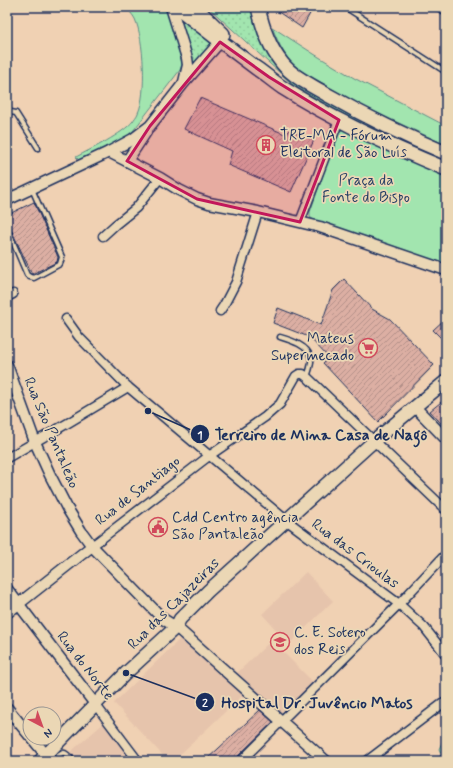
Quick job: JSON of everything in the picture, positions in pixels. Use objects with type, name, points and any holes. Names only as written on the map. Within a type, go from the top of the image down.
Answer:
[{"type":"main road","points":[[177,7],[220,42],[282,87],[339,120],[404,152],[446,169]]},
{"type":"main road","points":[[195,7],[269,77]]},
{"type":"main road","points":[[258,7],[265,31],[276,54],[281,62],[294,74],[380,124],[446,153]]},
{"type":"main road","name":"Rua das Cajazeiras","points":[[46,759],[95,704],[176,627],[180,619],[208,591],[374,441],[446,381]]},
{"type":"street","points":[[171,7],[187,58],[188,65],[184,84]]},
{"type":"street","points":[[127,161],[150,126],[220,42]]},
{"type":"street","points":[[300,222],[339,120]]},
{"type":"street","points":[[7,200],[109,152],[133,139],[150,126]]},
{"type":"street","points":[[109,152],[197,199],[209,203],[258,212],[320,227],[446,270]]},
{"type":"street","points":[[104,236],[136,208],[160,178]]},
{"type":"street","points":[[220,311],[236,282],[258,212]]},
{"type":"street","name":"Rua das Crioulas","points":[[66,319],[79,336],[128,386],[286,520],[399,604],[424,627],[446,655]]},
{"type":"street","name":"Rua São Pantaleão","points":[[7,365],[35,442],[50,476],[67,508],[92,546],[163,619],[176,627],[326,761]]},
{"type":"street","name":"Rua de Santiago","points":[[7,613],[209,456],[265,417],[280,404],[296,376],[303,376]]},
{"type":"street","points":[[303,376],[446,510]]},
{"type":"street","points":[[7,458],[68,424],[128,386]]},
{"type":"street","points":[[416,407],[446,439]]},
{"type":"street","points":[[241,761],[399,604],[446,554]]},
{"type":"street","name":"Rua do Norte","points":[[7,589],[138,761]]},
{"type":"street","points":[[367,761],[446,701]]},
{"type":"street","points":[[7,708],[22,726]]},
{"type":"street","points":[[37,746],[46,759]]},
{"type":"lane","points":[[345,7],[446,72]]},
{"type":"lane","points":[[437,7],[446,13]]},
{"type":"lane","points":[[7,113],[16,113],[38,148]]},
{"type":"lane","points":[[7,228],[27,275],[34,278],[60,264],[62,257],[32,188]]},
{"type":"lane","points":[[280,337],[293,341],[308,352],[311,358],[310,367],[303,376]]},
{"type":"lane","points":[[46,759],[63,753],[67,754],[73,761]]},
{"type":"highlighted area","points":[[220,42],[269,77],[339,120],[300,222],[197,199],[127,161],[150,126]]},
{"type":"shaded area","name":"C. E. Sotero dos Reis","points":[[306,572],[333,601],[282,651],[313,682],[278,715],[235,675],[279,633],[262,614]]},
{"type":"shaded area","points":[[181,638],[244,694],[173,761],[168,761],[114,703]]},
{"type":"shaded area","points":[[104,723],[133,761],[60,761]]},
{"type":"green space","points":[[126,7],[166,7],[175,33],[182,64],[180,70],[133,131],[125,138],[80,161],[76,157],[106,141],[128,126],[137,115],[141,104],[143,93],[143,66],[141,39],[135,19]]},
{"type":"green space","points":[[208,7],[252,7],[273,57],[446,157],[446,161],[393,140],[352,119],[293,85]]},
{"type":"green space","points":[[184,20],[211,43],[198,63],[193,64],[181,24]]},
{"type":"green space","points":[[272,27],[354,78],[446,126],[446,145],[360,105],[300,70],[286,56]]},
{"type":"green space","name":"Praça da Fonte do Bispo","points":[[344,129],[446,174],[446,267],[315,221],[310,217],[310,212],[337,135]]},
{"type":"green space","points":[[445,736],[446,761],[433,761],[442,755],[439,749]]},
{"type":"building","points":[[271,7],[308,7],[312,10],[302,28]]},
{"type":"building","name":"TRE-MA - Fórum Eleitoral de São Luís","points":[[200,98],[287,135],[289,130],[314,140],[291,192],[228,165],[232,151],[184,129]]},
{"type":"building","points":[[34,202],[58,257],[57,262],[32,274],[7,221],[7,215]]},
{"type":"building","name":"Mateus Supermecado","points":[[344,279],[372,309],[390,319],[434,365],[378,422],[323,363],[329,358],[309,337],[273,323],[278,308],[321,325],[333,290]]},
{"type":"building","points":[[446,318],[446,343],[433,330]]},
{"type":"building","points":[[446,398],[446,429],[430,411]]},
{"type":"building","points":[[260,710],[273,722],[237,757],[236,761],[205,761]]},
{"type":"place","name":"TRE-MA - Fórum Eleitoral de São Luís","points":[[266,145]]},
{"type":"place","name":"Mateus Supermecado","points":[[368,348]]},
{"type":"place","name":"Terreiro de Mina Casa de Nagô","points":[[148,411]]},
{"type":"place","name":"Cdd Centro agência São Pantaleão","points":[[158,527]]},
{"type":"place","name":"C. E. Sotero dos Reis","points":[[280,642]]},
{"type":"place","name":"Hospital Dr. Juvêncio Matos","points":[[126,673]]}]
